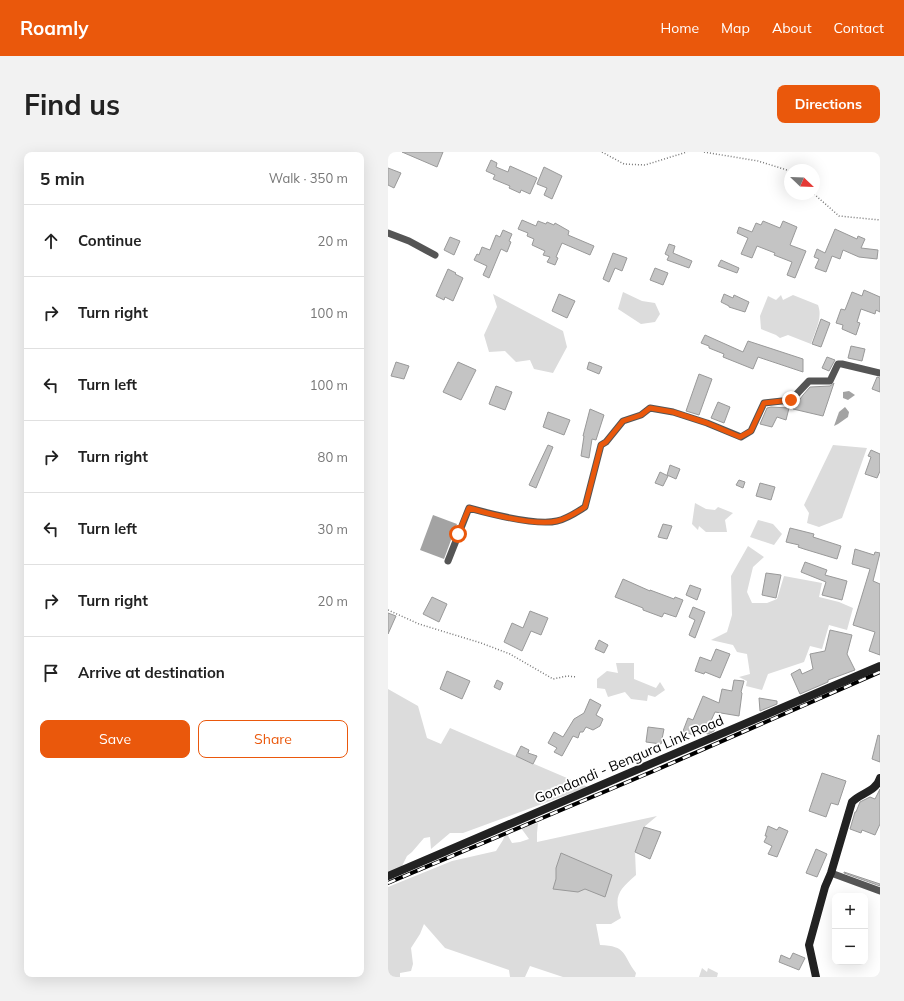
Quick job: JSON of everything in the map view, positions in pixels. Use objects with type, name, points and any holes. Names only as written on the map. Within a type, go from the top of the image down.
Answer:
[{"type":"main road","name":"Gomdandi - Bengura Link Road","points":[[388,876],[880,666]]},
{"type":"main road","points":[[816,977],[809,945],[825,886],[831,873],[852,802],[854,799],[876,786],[880,778]]},
{"type":"street","points":[[388,234],[409,241],[436,255]]},
{"type":"street","points":[[448,561],[469,508],[492,514],[532,521],[548,522],[558,521],[585,507],[601,445],[606,442],[623,421],[641,415],[650,408],[673,412],[707,423],[740,437],[751,431],[764,403],[793,399],[809,381],[830,381],[838,364],[880,373]]},
{"type":"street","points":[[831,873],[880,892]]},
{"type":"path","points":[[602,152],[624,164],[645,165],[687,152]]},
{"type":"path","points":[[704,152],[758,162],[784,169]]},
{"type":"path","points":[[819,200],[839,216],[880,220]]},
{"type":"path","points":[[388,610],[419,624],[481,643],[510,654],[553,679],[567,676],[577,677]]},
{"type":"shaded area","points":[[623,292],[642,301],[655,303],[660,314],[655,322],[641,324],[618,309]]},
{"type":"shaded area","points":[[493,294],[563,331],[567,347],[553,373],[534,369],[530,360],[516,362],[505,351],[489,352],[484,335],[497,307]]},
{"type":"shaded area","points":[[781,295],[783,300],[793,295],[818,305],[820,315],[811,344],[788,335],[780,338],[761,329],[760,316],[768,296],[776,300]]},
{"type":"shaded area","points":[[849,391],[855,395],[848,400],[843,398],[843,392]]},
{"type":"shaded area","points":[[845,407],[849,412],[848,417],[834,426],[839,412]]},
{"type":"shaded area","points":[[833,445],[867,448],[842,518],[819,527],[807,523],[809,513],[804,505]]},
{"type":"shaded area","points":[[695,503],[706,509],[715,510],[718,507],[733,513],[725,520],[727,532],[706,532],[699,526],[698,530],[692,524]]},
{"type":"shaded area","points":[[433,515],[457,524],[444,559],[420,550]]},
{"type":"shaded area","points":[[758,520],[773,524],[782,534],[774,545],[750,537]]},
{"type":"shaded area","points":[[748,546],[764,557],[753,567],[747,592],[752,603],[767,603],[777,599],[784,576],[822,583],[819,597],[839,602],[853,608],[847,630],[829,625],[822,649],[810,646],[804,662],[768,674],[762,690],[746,686],[747,681],[739,677],[750,674],[747,654],[737,652],[733,645],[711,640],[727,632],[732,615],[731,576]]},
{"type":"shaded area","points":[[616,663],[634,663],[634,679],[656,688],[660,682],[665,690],[655,697],[648,695],[647,701],[631,699],[625,692],[608,697],[605,689],[597,688],[597,679],[607,671],[618,673]]},
{"type":"shaded area","points":[[388,689],[418,706],[427,738],[441,744],[450,728],[588,787],[463,833],[450,833],[431,849],[430,837],[424,838],[407,856],[401,868],[388,874]]},
{"type":"shaded area","points":[[657,816],[644,827],[635,852],[636,875],[625,885],[619,894],[618,904],[621,918],[611,924],[596,924],[600,945],[620,949],[636,973],[635,977],[563,977],[530,966],[525,977],[510,977],[509,970],[445,948],[424,924],[420,934],[411,948],[413,964],[411,971],[400,973],[400,977],[388,977],[388,887],[452,861],[496,851],[506,832],[512,843],[529,839],[521,828],[538,823],[537,842]]},
{"type":"shaded area","points":[[702,968],[707,972],[708,968],[718,973],[717,977],[699,977]]},
{"type":"building","points":[[402,152],[443,152],[437,167]]},
{"type":"building","points":[[491,160],[497,163],[496,167],[508,172],[510,166],[537,178],[530,194],[521,190],[520,193],[509,188],[510,186],[493,179],[495,175],[486,171]]},
{"type":"building","points":[[544,167],[562,176],[552,199],[544,195],[547,188],[537,184]]},
{"type":"building","points":[[388,168],[401,173],[394,188],[388,185]]},
{"type":"building","points":[[522,220],[536,226],[538,221],[546,224],[547,222],[554,225],[555,223],[569,231],[568,235],[594,246],[590,255],[562,243],[556,257],[558,258],[555,265],[547,262],[550,257],[543,255],[545,251],[532,245],[534,239],[527,236],[528,233],[518,229]]},
{"type":"building","points":[[763,221],[780,228],[783,221],[797,227],[790,245],[806,251],[795,278],[787,275],[792,262],[774,255],[775,253],[757,246],[752,258],[741,254],[748,238],[737,233],[739,227],[752,232],[756,223],[761,225]]},
{"type":"building","points":[[835,229],[857,239],[858,236],[865,239],[861,248],[878,250],[877,259],[859,257],[843,250],[840,259],[832,256],[826,272],[815,268],[819,259],[814,257],[817,249],[825,253]]},
{"type":"building","points":[[503,230],[512,234],[509,241],[511,242],[507,252],[501,249],[489,278],[483,275],[487,266],[474,260],[477,254],[479,255],[482,247],[490,250],[496,235],[500,237]]},
{"type":"building","points":[[450,237],[460,241],[454,255],[444,250]]},
{"type":"building","points":[[669,244],[675,246],[673,253],[692,261],[689,268],[667,260],[669,256],[665,254]]},
{"type":"building","points":[[613,253],[627,258],[622,271],[615,268],[609,282],[603,279]]},
{"type":"building","points":[[721,260],[739,268],[737,273],[718,266]]},
{"type":"building","points":[[655,268],[668,273],[663,285],[650,280]]},
{"type":"building","points":[[448,269],[463,278],[453,301],[445,297],[444,300],[436,296]]},
{"type":"building","points":[[864,290],[880,297],[880,312],[876,310],[875,314],[861,309],[857,322],[860,323],[856,335],[842,329],[843,325],[836,323],[841,309],[845,310],[852,292],[862,296]]},
{"type":"building","points":[[559,294],[575,301],[567,318],[552,311]]},
{"type":"building","points":[[724,294],[733,298],[734,295],[749,302],[745,312],[729,307],[721,302]]},
{"type":"building","points":[[821,319],[830,323],[821,347],[812,344]]},
{"type":"building","points":[[705,335],[743,352],[748,341],[803,359],[803,372],[758,357],[753,369],[723,357],[724,354],[701,343]]},
{"type":"building","points":[[851,346],[865,349],[862,361],[848,358]]},
{"type":"building","points":[[827,357],[835,360],[829,371],[822,368]]},
{"type":"building","points":[[396,362],[409,366],[404,379],[391,376]]},
{"type":"building","points":[[458,362],[476,370],[461,400],[443,392]]},
{"type":"building","points":[[589,362],[602,367],[599,374],[587,369]]},
{"type":"building","points":[[699,374],[712,379],[699,415],[686,411]]},
{"type":"building","points":[[877,377],[880,378],[880,392],[872,389]]},
{"type":"building","points":[[834,383],[823,416],[793,409],[810,387],[830,386]]},
{"type":"building","points":[[496,386],[512,392],[505,410],[489,404]]},
{"type":"building","points":[[718,402],[730,407],[724,423],[711,418]]},
{"type":"building","points":[[767,408],[789,408],[786,420],[777,417],[772,427],[760,424]]},
{"type":"building","points":[[590,409],[604,415],[596,440],[592,439],[589,458],[581,456],[583,436]]},
{"type":"building","points":[[548,412],[570,420],[564,435],[543,427]]},
{"type":"building","points":[[548,445],[553,447],[536,488],[529,485]]},
{"type":"building","points":[[871,450],[880,454],[880,471],[877,478],[865,474],[871,457],[868,456]]},
{"type":"building","points":[[670,465],[680,469],[676,479],[667,475]]},
{"type":"building","points":[[660,472],[668,476],[663,486],[655,483]]},
{"type":"building","points":[[739,480],[745,482],[743,488],[736,485]]},
{"type":"building","points":[[760,483],[775,487],[771,500],[756,496]]},
{"type":"building","points":[[663,524],[672,526],[667,539],[658,537]]},
{"type":"building","points":[[790,528],[814,534],[813,537],[841,546],[837,559],[798,547],[799,545],[786,542]]},
{"type":"building","points":[[855,549],[874,555],[875,552],[880,553],[873,581],[880,584],[880,655],[869,651],[875,632],[853,625],[870,569],[852,564]]},
{"type":"building","points":[[805,562],[827,570],[825,575],[847,581],[842,600],[822,595],[826,582],[801,572]]},
{"type":"building","points":[[766,573],[781,575],[776,598],[762,595]]},
{"type":"building","points":[[623,579],[650,591],[674,599],[675,597],[683,600],[676,617],[664,613],[662,617],[615,597]]},
{"type":"building","points":[[690,585],[701,589],[697,600],[686,595]]},
{"type":"building","points":[[432,597],[447,604],[439,622],[423,614]]},
{"type":"building","points":[[693,607],[705,612],[695,638],[689,635],[695,620],[689,617]]},
{"type":"building","points":[[530,611],[548,618],[541,635],[531,631],[522,651],[504,642],[512,623],[523,628]]},
{"type":"building","points":[[388,613],[396,616],[388,634]]},
{"type":"building","points":[[830,630],[852,635],[847,654],[855,670],[828,680],[828,682],[800,694],[791,674],[800,669],[802,674],[813,669],[810,654],[825,651]]},
{"type":"building","points":[[599,640],[608,645],[604,653],[595,649]]},
{"type":"building","points":[[716,649],[730,654],[720,678],[705,672],[704,674],[695,671],[700,657],[711,661]]},
{"type":"building","points":[[447,671],[470,681],[462,699],[440,689]]},
{"type":"building","points":[[497,680],[503,683],[500,690],[494,687]]},
{"type":"building","points":[[734,680],[744,681],[741,692],[739,716],[715,712],[709,725],[715,727],[714,731],[708,734],[696,729],[693,735],[683,731],[688,718],[693,720],[703,696],[719,703],[722,689],[732,691]]},
{"type":"building","points":[[759,698],[777,701],[777,704],[760,711]]},
{"type":"building","points":[[590,699],[601,705],[596,715],[603,719],[600,726],[593,730],[586,727],[583,732],[580,732],[578,738],[573,736],[562,756],[554,752],[557,748],[548,743],[554,732],[563,737],[574,719],[584,713]]},
{"type":"building","points":[[648,727],[664,729],[661,744],[646,742]]},
{"type":"building","points":[[878,735],[880,736],[880,762],[872,759]]},
{"type":"building","points":[[521,746],[529,750],[528,753],[537,756],[533,764],[516,756]]},
{"type":"building","points":[[822,773],[846,781],[838,805],[831,803],[826,817],[809,811]]},
{"type":"building","points":[[880,789],[880,824],[875,835],[862,830],[861,833],[850,829],[855,812],[860,802],[870,797],[875,799]]},
{"type":"building","points":[[768,826],[777,830],[779,827],[788,831],[777,857],[768,854],[772,846],[764,842],[767,836],[765,836]]},
{"type":"building","points":[[644,827],[661,832],[650,859],[635,852]]},
{"type":"building","points":[[816,849],[827,854],[817,877],[806,873]]},
{"type":"building","points":[[561,853],[612,875],[605,897],[585,889],[578,892],[553,889],[556,879],[556,868]]},
{"type":"building","points":[[844,873],[880,884],[880,886]]},
{"type":"building","points":[[793,953],[805,958],[799,970],[779,962],[781,955],[790,959]]},
{"type":"railway","points":[[388,883],[656,770],[880,672]]},
{"type":"route","points":[[458,534],[469,508],[492,514],[532,521],[548,522],[558,521],[585,507],[590,494],[601,445],[606,442],[618,429],[623,421],[641,415],[650,408],[673,412],[707,423],[740,437],[751,431],[764,403],[791,400]]}]
